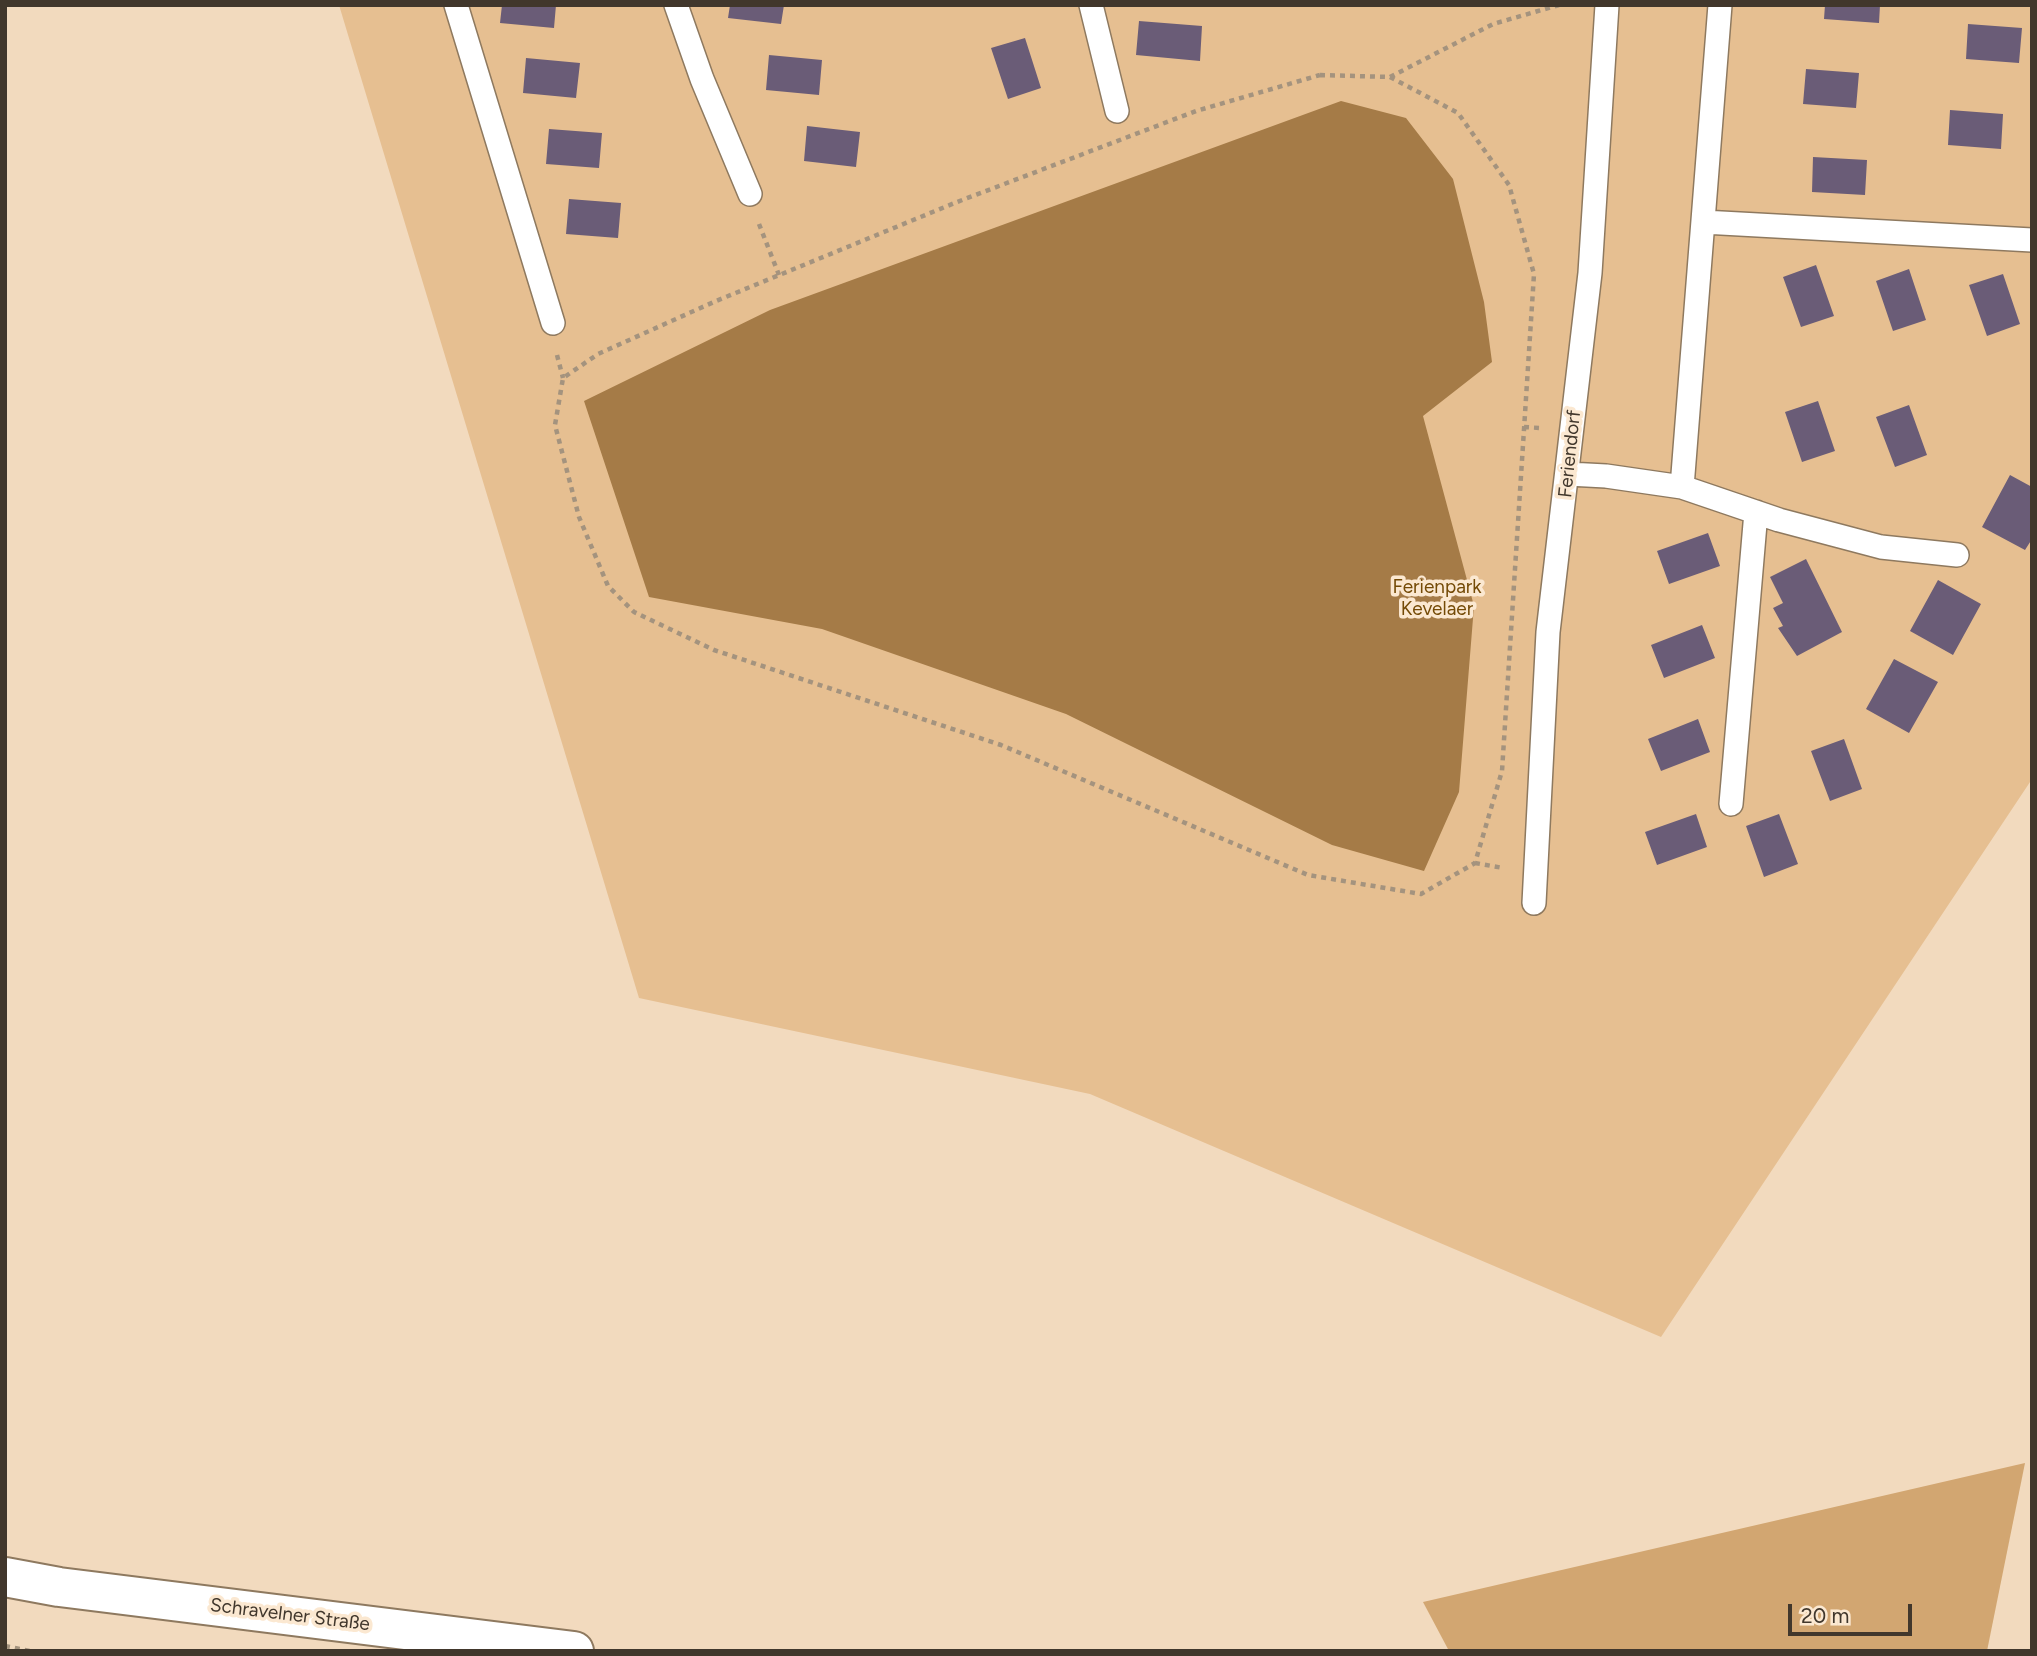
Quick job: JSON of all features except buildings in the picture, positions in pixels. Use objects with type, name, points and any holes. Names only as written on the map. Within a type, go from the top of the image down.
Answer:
[{"type":"main road","name":"Schravelner Straße","points":[[5,1577],[59,1587],[575,1651]]},
{"type":"lane","points":[[456,5],[553,323]]},
{"type":"lane","points":[[676,5],[702,79],[750,194]]},
{"type":"lane","points":[[1091,5],[1117,111]]},
{"type":"lane","name":"Feriendorf","points":[[1534,903],[1548,632],[1590,273],[1607,5]]},
{"type":"lane","points":[[1682,488],[1720,5]]},
{"type":"lane","points":[[1703,222],[2032,240]]},
{"type":"lane","points":[[1568,474],[1606,476],[1682,488],[1881,547],[1957,555]]},
{"type":"lane","points":[[1731,804],[1756,512]]},
{"type":"path","points":[[1390,77],[1493,24],[1559,5]]},
{"type":"path","points":[[1320,75],[1390,77],[1458,113],[1509,185],[1534,274],[1502,771],[1475,863],[1420,894],[1308,875],[1001,745],[714,650],[634,612],[608,586],[579,517],[555,425],[563,378],[598,354],[779,275],[1196,111],[1320,75]]},
{"type":"path","points":[[750,194],[779,275]]},
{"type":"path","points":[[5,1646],[30,1651]]},
{"type":"green space","name":"Ferienpark Kevelaer","points":[[339,5],[2032,5],[2032,779],[1661,1337],[1090,1094],[639,998]]},
{"type":"shaded area","points":[[1341,101],[1406,118],[1453,179],[1484,302],[1492,362],[1423,416],[1474,606],[1459,792],[1424,871],[1332,845],[1066,714],[822,629],[649,597],[584,401],[770,310]]},
{"type":"shaded area","points":[[2025,1463],[1987,1651],[1449,1651],[1423,1602]]}]
